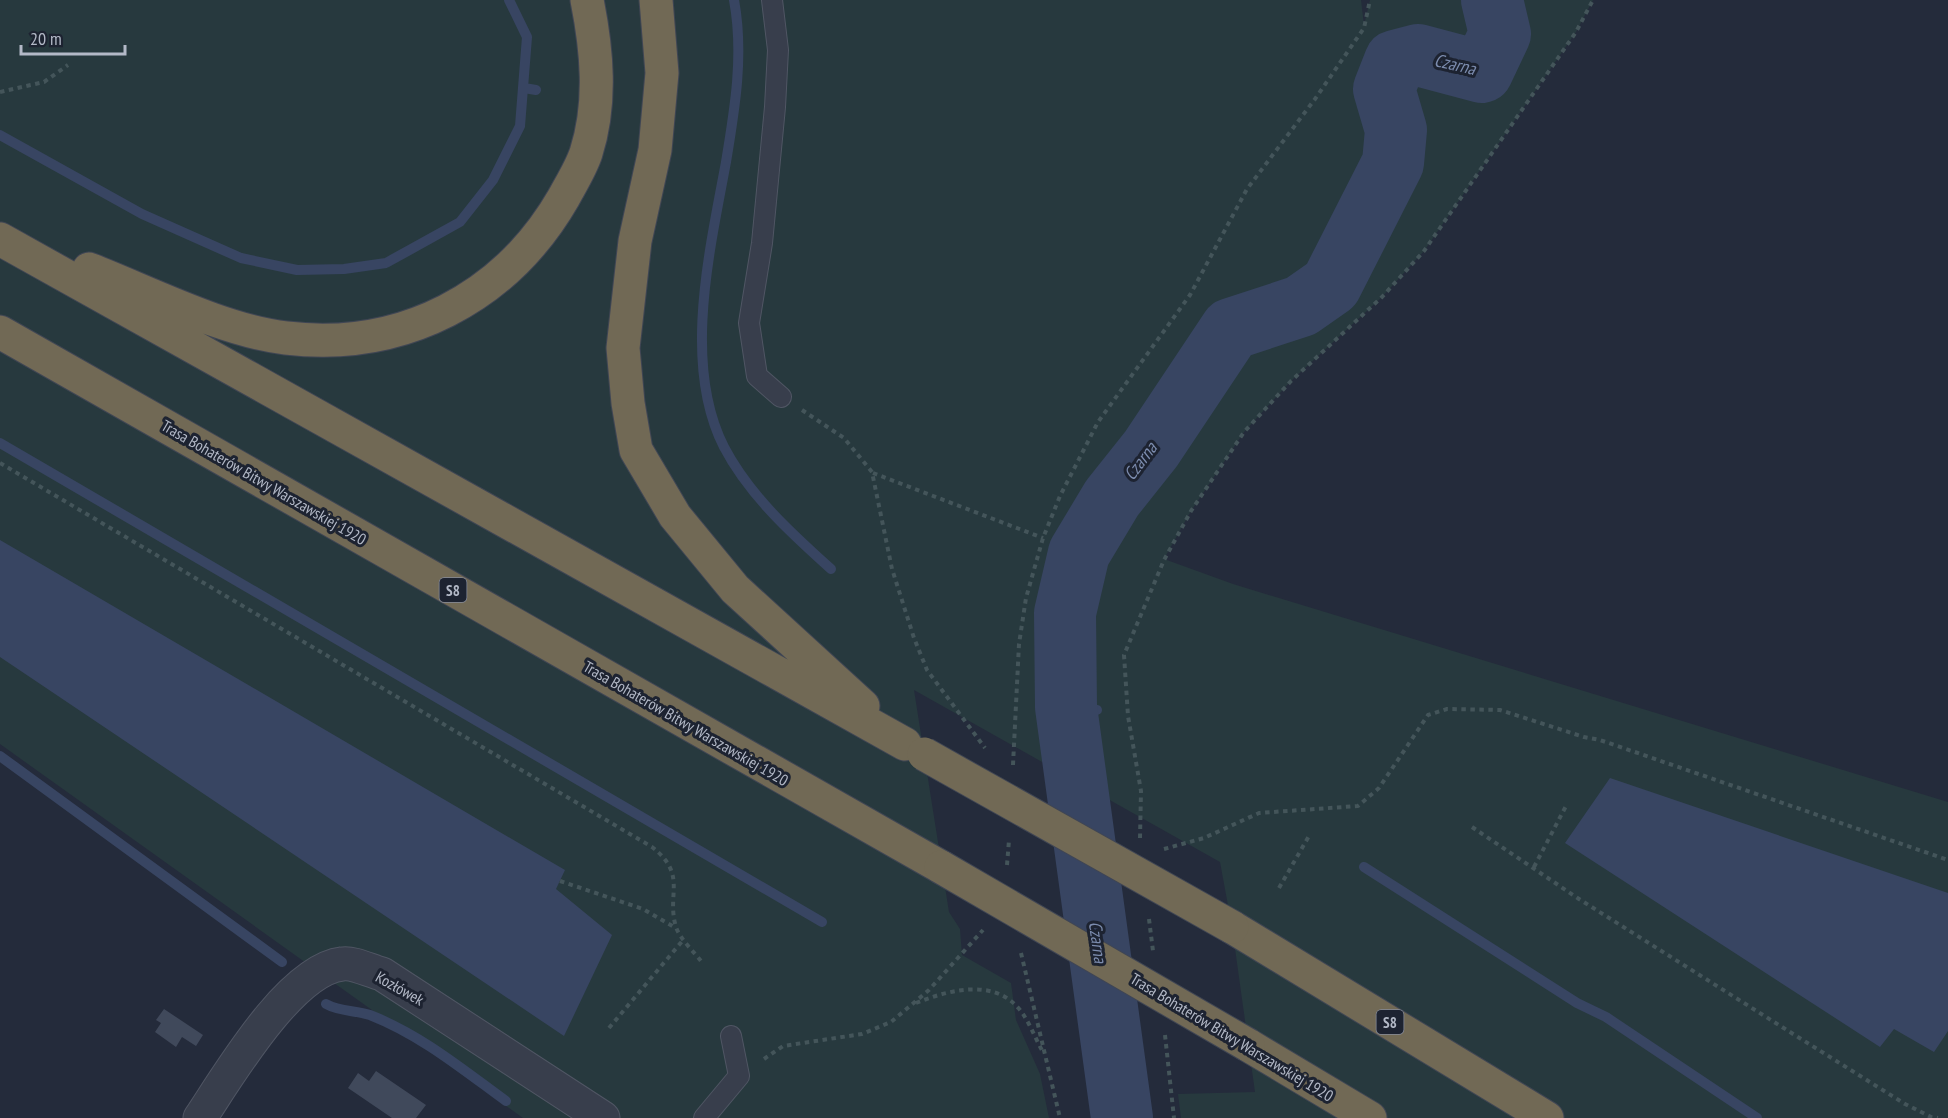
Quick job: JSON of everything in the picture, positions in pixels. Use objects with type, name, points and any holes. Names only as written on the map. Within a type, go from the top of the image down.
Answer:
[{"type":"highway","points":[[0,233],[241,329],[286,338],[339,340],[383,333],[432,319],[472,299],[525,254],[549,222],[586,154],[596,105],[594,38],[587,0]]},
{"type":"highway","points":[[656,0],[662,73],[655,150],[635,241],[623,348],[628,403],[636,450],[675,516],[735,589],[914,749]]},
{"type":"highway","name":"S8","points":[[0,239],[1232,927],[1547,1118]]},
{"type":"highway","name":"Trasa Bohaterów Bitwy Warszawskiej 1920","points":[[0,332],[941,867],[1370,1118]]},
{"type":"street","name":"Kozłówek","points":[[200,1118],[255,1036],[293,993],[317,971],[343,963],[382,974],[603,1118]]},
{"type":"lane","points":[[772,0],[778,50],[775,107],[762,243],[749,323],[757,376],[782,397]]},
{"type":"lane","points":[[704,1118],[739,1076],[731,1036]]},
{"type":"path","points":[[1012,772],[1019,644],[1026,598],[1043,538],[1065,486],[1098,422],[1190,295],[1247,189],[1315,99],[1364,28],[1370,0]]},
{"type":"path","points":[[1140,845],[1141,790],[1128,716],[1124,655],[1164,560],[1191,511],[1244,432],[1291,381],[1382,297],[1424,251],[1576,32],[1593,0]]},
{"type":"path","points":[[0,92],[44,82],[68,65]]},
{"type":"path","points":[[0,463],[652,847],[664,857],[673,874],[676,928]]},
{"type":"path","points":[[872,472],[1043,538]]},
{"type":"path","points":[[1161,850],[1204,838],[1259,813],[1358,806],[1379,788],[1428,715],[1447,708],[1500,710],[1600,740],[1948,860]]},
{"type":"path","points":[[1534,867],[1566,806]]},
{"type":"path","points":[[1472,827],[1578,899],[1905,1104],[1931,1117],[1938,1118]]},
{"type":"path","points":[[1279,888],[1309,836]]},
{"type":"path","points":[[560,881],[643,909],[676,928],[701,961]]},
{"type":"path","points":[[609,1028],[684,939]]},
{"type":"path","points":[[1019,945],[1060,1118]]},
{"type":"path","points":[[910,1005],[939,994],[979,988],[1005,997],[1022,1013],[1046,1058]]},
{"type":"shaded area","points":[[0,0],[1361,0],[1364,25],[1370,0],[1593,0],[1576,32],[1424,251],[1382,297],[1291,381],[1244,432],[1191,511],[1164,559],[1233,584],[1948,802],[1948,1118],[1181,1118],[1178,1094],[1255,1092],[1232,927],[1220,862],[914,690],[949,912],[960,929],[962,955],[1011,983],[1016,1020],[1040,1074],[1049,1118],[523,1118],[0,744]]},
{"type":"water","points":[[0,540],[565,870],[556,889],[612,935],[564,1036],[0,657]]},
{"type":"water","points":[[1610,778],[1948,893],[1948,1031],[1934,1052],[1894,1029],[1880,1047],[1565,843]]},
{"type":"building","points":[[164,1009],[203,1035],[196,1046],[182,1037],[176,1047],[155,1032],[161,1023],[156,1020]]},
{"type":"building","points":[[376,1071],[426,1105],[416,1118],[392,1118],[348,1088],[358,1073],[369,1081]]},
{"type":"waterway","points":[[0,135],[142,214],[241,258],[297,270],[344,269],[386,263],[460,222],[493,180],[520,126],[527,37],[509,0]]},
{"type":"waterway","points":[[734,0],[738,40],[737,81],[707,269],[703,306],[704,380],[711,415],[734,465],[772,513],[831,569]]},
{"type":"waterway","name":"Czarna","points":[[1122,1118],[1066,707],[1065,613],[1079,553],[1112,498],[1151,449],[1231,329],[1301,306],[1331,285],[1393,163],[1396,130],[1384,89],[1395,61],[1418,55],[1482,72],[1500,34],[1492,0]]},
{"type":"waterway","points":[[524,88],[536,90]]},
{"type":"waterway","points":[[0,443],[822,922]]},
{"type":"waterway","points":[[1050,603],[1065,613]]},
{"type":"waterway","points":[[1066,707],[1097,710]]},
{"type":"waterway","points":[[0,756],[282,962]]},
{"type":"waterway","points":[[1364,867],[1577,1003],[1606,1017],[1757,1118]]},
{"type":"waterway","points":[[326,1004],[370,1015],[407,1032],[506,1101]]}]
